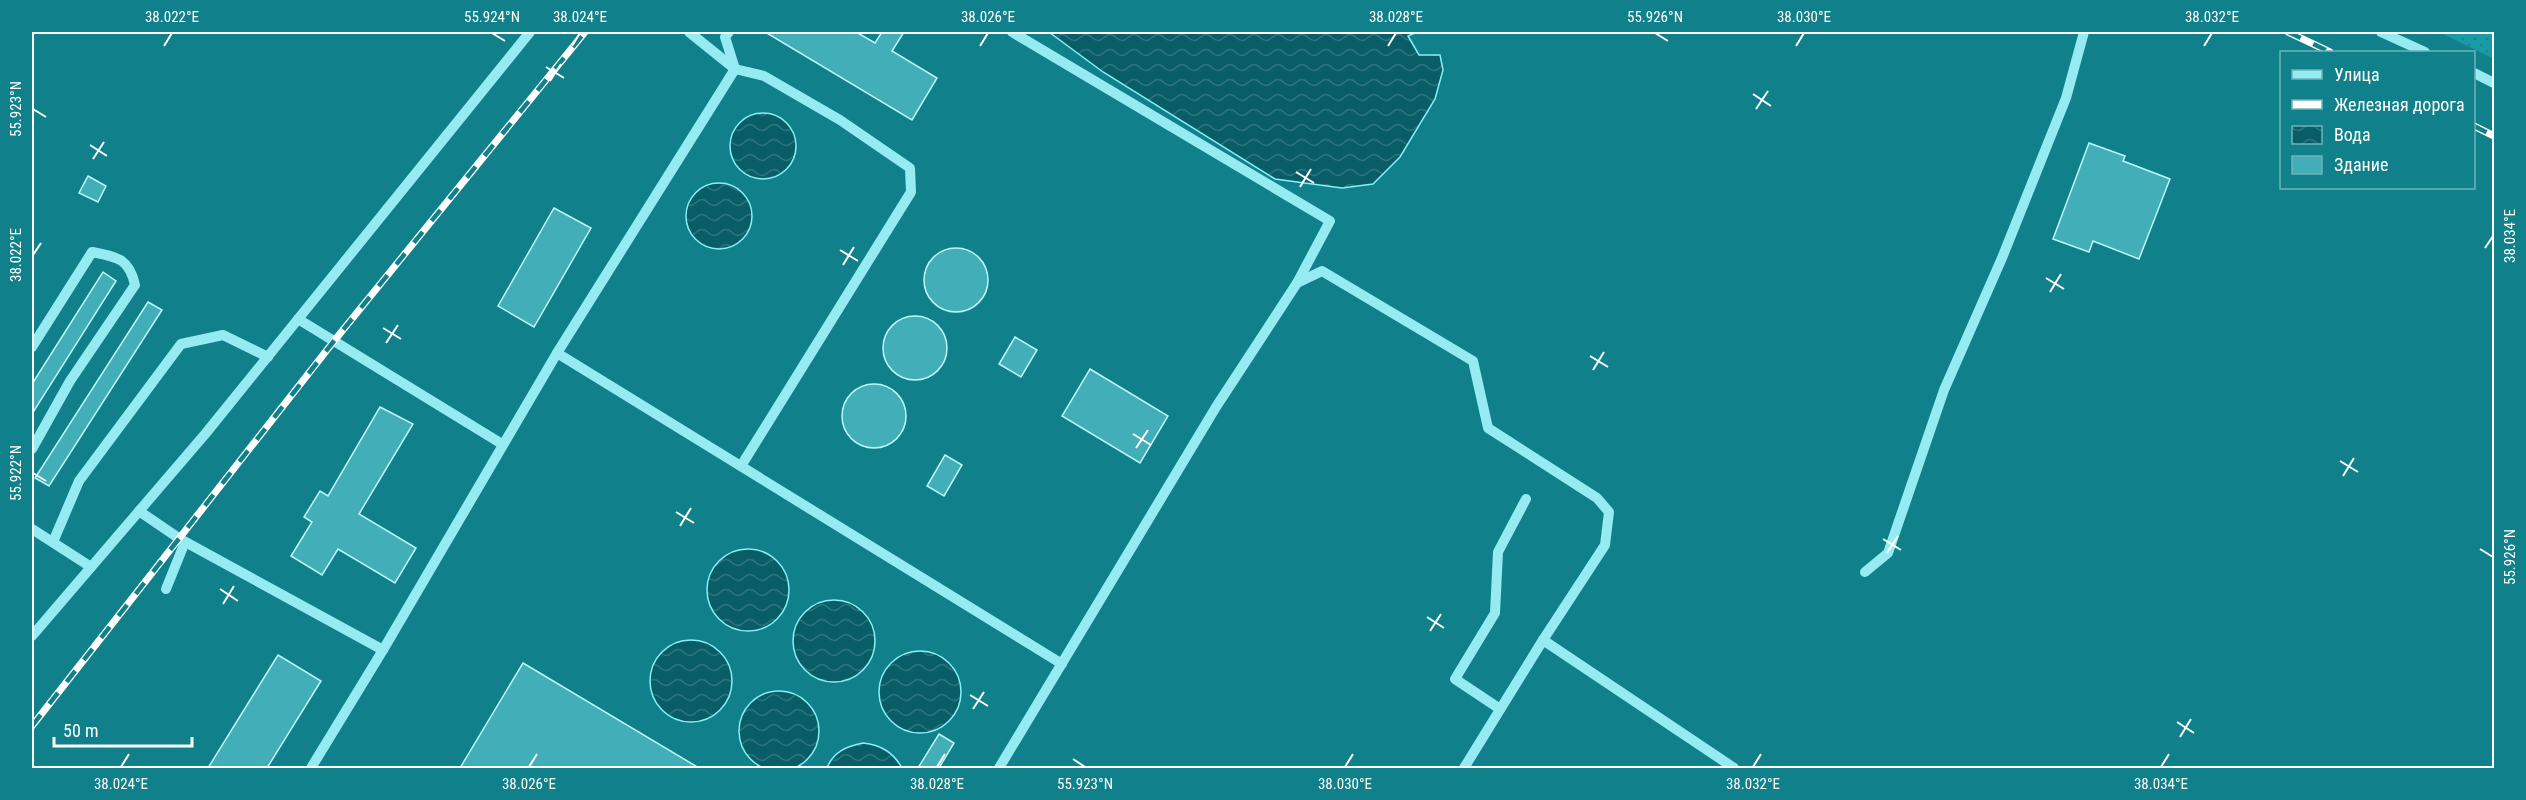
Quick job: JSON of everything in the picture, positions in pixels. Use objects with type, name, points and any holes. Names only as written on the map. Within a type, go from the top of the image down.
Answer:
[{"type":"street","points":[[32,636],[268,357],[530,32]]},
{"type":"street","points":[[689,32],[735,69],[764,76],[840,120],[910,168],[910,192],[741,466]]},
{"type":"street","points":[[311,768],[557,353],[735,69],[725,37],[729,32]]},
{"type":"street","points":[[999,768],[1216,407],[1297,283],[1330,221],[1198,145],[1012,32]]},
{"type":"street","points":[[1865,572],[1888,554],[1944,390],[2002,258],[2066,98],[2084,32]]},
{"type":"street","points":[[2381,32],[2423,51]]},
{"type":"street","points":[[2475,73],[2494,82]]},
{"type":"street","points":[[32,347],[92,252],[118,257],[132,269],[135,285],[70,381],[32,449]]},
{"type":"street","points":[[1297,283],[1322,271],[1473,361],[1488,428],[1596,498],[1609,512],[1605,545],[1464,768]]},
{"type":"street","points":[[298,319],[502,444]]},
{"type":"street","points":[[53,542],[79,481],[181,344],[223,335],[268,357]]},
{"type":"street","points":[[557,353],[1062,664]]},
{"type":"street","points":[[1500,709],[1455,679],[1495,613],[1498,552],[1526,499]]},
{"type":"street","points":[[139,511],[185,542],[383,650]]},
{"type":"street","points":[[32,529],[91,567]]},
{"type":"street","points":[[166,589],[185,542]]},
{"type":"street","points":[[1543,640],[1734,768]]},
{"type":"shaded area","points":[[2439,32],[2494,32],[2494,59]]},
{"type":"water","points":[[1049,32],[1417,32],[1408,36],[1419,55],[1440,55],[1443,70],[1435,99],[1400,157],[1373,184],[1342,188],[1275,179],[1103,72]]},
{"type":"water","points":[[763,113],[776,115],[786,123],[794,133],[796,146],[794,159],[786,169],[776,177],[763,179],[750,177],[740,169],[732,159],[730,146],[732,133],[740,123],[750,115]]},
{"type":"water","points":[[719,183],[732,185],[742,193],[750,203],[752,216],[750,229],[742,239],[732,247],[719,249],[706,247],[696,239],[688,229],[686,216],[688,203],[696,193],[706,185]]},
{"type":"water","points":[[748,549],[764,552],[777,561],[786,574],[789,590],[786,606],[777,619],[764,628],[748,631],[732,628],[719,619],[710,606],[707,590],[710,574],[719,561],[732,552]]},
{"type":"water","points":[[834,600],[850,603],[863,612],[872,625],[875,641],[872,657],[863,670],[850,679],[834,682],[818,679],[805,670],[796,657],[793,641],[796,625],[805,612],[818,603]]},
{"type":"water","points":[[691,640],[707,643],[720,652],[729,665],[732,681],[729,697],[720,710],[707,719],[691,722],[675,719],[662,710],[653,697],[650,681],[653,665],[662,652],[675,643]]},
{"type":"water","points":[[920,651],[936,654],[949,663],[958,676],[961,692],[958,708],[949,721],[936,730],[920,733],[904,730],[891,721],[882,708],[879,692],[882,676],[891,663],[904,654]]},
{"type":"water","points":[[771,691],[787,691],[808,702],[819,723],[819,739],[808,760],[787,771],[771,771],[757,765],[745,753],[739,739],[739,723],[745,709],[757,697]]},
{"type":"water","points":[[863,743],[886,750],[902,768],[827,768],[841,751]]},
{"type":"building","points":[[765,32],[856,32],[875,43],[882,32],[904,32],[892,51],[937,78],[912,120]]},
{"type":"building","points":[[2089,143],[2125,156],[2123,161],[2170,179],[2139,259],[2093,241],[2089,252],[2053,239]]},
{"type":"building","points":[[88,176],[106,186],[98,202],[79,193]]},
{"type":"building","points":[[554,208],[591,228],[534,327],[498,306]]},
{"type":"building","points":[[956,248],[974,254],[982,262],[988,280],[982,298],[974,306],[956,312],[938,306],[930,298],[924,280],[930,262],[938,254]]},
{"type":"building","points":[[103,272],[116,281],[32,414],[32,384]]},
{"type":"building","points":[[148,302],[162,310],[49,486],[35,478]]},
{"type":"building","points":[[915,316],[933,322],[941,330],[947,348],[941,366],[933,374],[915,380],[897,374],[889,366],[883,348],[889,330],[897,322]]},
{"type":"building","points":[[1015,337],[1037,350],[1021,377],[999,364]]},
{"type":"building","points":[[1090,369],[1168,416],[1140,463],[1062,416]]},
{"type":"building","points":[[874,384],[892,390],[900,398],[906,416],[900,434],[892,442],[874,448],[856,442],[848,434],[842,416],[848,398],[856,390]]},
{"type":"building","points":[[380,407],[413,424],[359,514],[416,548],[395,583],[338,549],[322,575],[291,556],[312,522],[304,517],[320,491],[328,496]]},
{"type":"building","points":[[945,455],[962,465],[944,496],[927,486]]},
{"type":"building","points":[[278,655],[321,681],[267,768],[208,768]]},
{"type":"building","points":[[523,663],[699,768],[460,768]]},
{"type":"building","points":[[939,734],[954,743],[939,768],[918,768]]},
{"type":"railway","points":[[32,726],[334,341],[585,32]]},
{"type":"railway","points":[[2288,32],[2328,51]]},
{"type":"railway","points":[[2475,126],[2494,136]]}]
